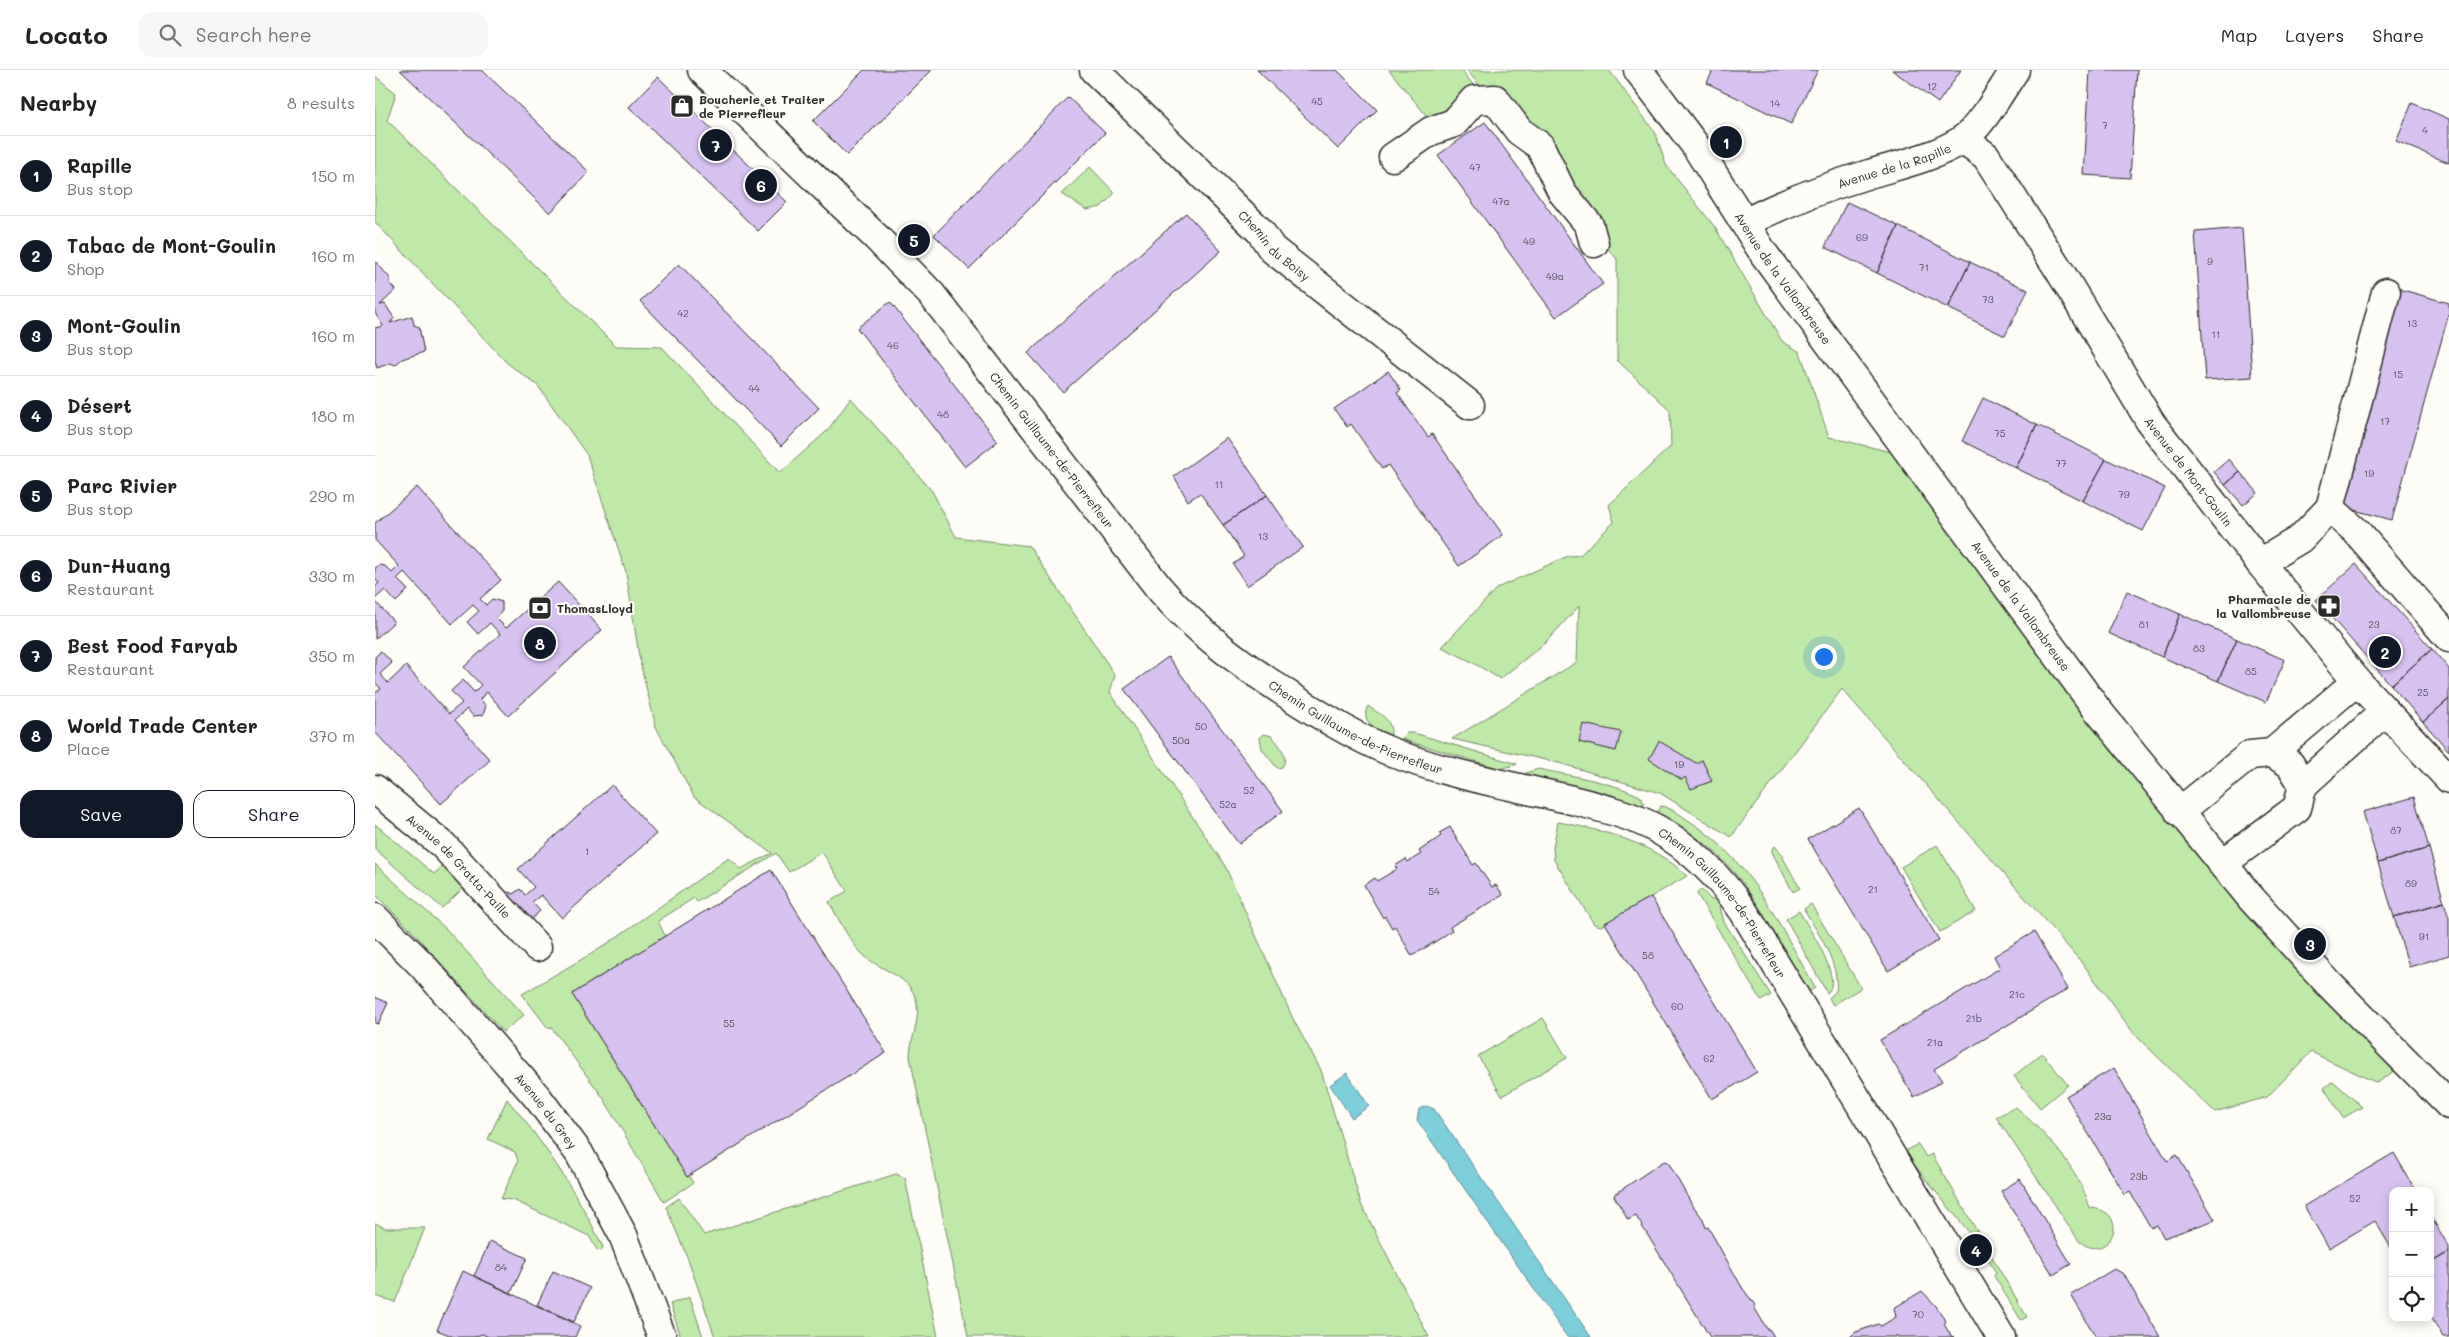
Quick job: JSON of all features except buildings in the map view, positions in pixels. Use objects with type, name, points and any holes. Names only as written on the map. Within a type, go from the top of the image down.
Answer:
[{"type":"street","name":"Chemin Guillaume-de-Pierrefleur","points":[[702,70],[877,238],[932,295],[1179,613],[1244,666],[1325,719],[1389,751],[1425,764],[1613,811],[1657,829],[1697,857],[1729,890],[1745,912],[2001,1337]]},
{"type":"street","name":"Chemin du Boisy","points":[[1094,70],[1260,231],[1272,249],[1471,405]]},
{"type":"street","name":"Avenue de la Vallombreuse","points":[[1638,70],[1695,145],[1764,254],[2096,708],[2222,864],[2329,984],[2449,1105]]},
{"type":"street","name":"Avenue de la Rapille","points":[[1745,223],[1776,206],[1820,189],[1916,160],[1963,139],[1981,120],[2015,70]]},
{"type":"street","points":[[1393,157],[1431,131],[1454,123],[1475,100],[1495,99],[1519,131],[1540,146],[1562,192],[1589,225],[1594,243]]},
{"type":"street","name":"Avenue de Mont-Goulin","points":[[1963,139],[1986,156],[2061,273],[2151,423],[2260,564],[2357,681],[2384,712],[2449,779]]},
{"type":"street","points":[[2260,564],[2300,539],[2330,508],[2386,292]]},
{"type":"street","points":[[2330,508],[2356,531],[2449,638]]},
{"type":"street","points":[[2179,812],[2250,755],[2272,753],[2357,681]]},
{"type":"street","points":[[2222,864],[2297,808],[2303,785],[2384,712]]},
{"type":"street","points":[[2272,753],[2290,764],[2303,785]]},
{"type":"street","name":"Avenue de Gratta-Paille","points":[[375,789],[443,845],[537,947]]},
{"type":"street","name":"Avenue du Grey","points":[[375,918],[422,965],[538,1098],[579,1153],[623,1235],[662,1337]]},
{"type":"green space","points":[[1389,70],[1462,70],[1476,89],[1430,120]]},
{"type":"green space","points":[[1467,70],[1609,70],[1655,132],[1666,165],[1714,226],[1782,341],[1800,352],[1829,437],[1891,452],[2113,751],[2252,900],[2396,1070],[2377,1083],[2311,1052],[2267,1097],[2215,1112],[2135,1035],[2083,964],[1842,689],[1731,837],[1660,793],[1559,763],[1452,739],[1577,662],[1579,606],[1545,643],[1500,679],[1442,647],[1497,588],[1568,556],[1580,555],[1614,522],[1609,505],[1671,446],[1670,410],[1617,360],[1617,259]]},
{"type":"green space","points":[[375,76],[396,93],[387,120],[616,346],[662,347],[780,473],[827,431],[851,398],[932,491],[956,537],[1029,546],[1115,675],[1110,692],[1225,866],[1294,1021],[1321,1070],[1361,1204],[1429,1337],[968,1337],[910,1057],[918,1011],[917,1004],[910,988],[904,982],[868,959],[851,940],[829,902],[847,891],[822,852],[789,872],[776,853],[697,902],[694,898],[658,921],[665,936],[572,994],[687,1177],[689,1176],[693,1183],[664,1202],[604,1099],[551,1027],[548,1028],[522,994],[601,948],[729,858],[741,869],[772,853],[694,797],[656,727],[640,662],[626,572],[587,455],[538,386],[507,363],[375,222]]},
{"type":"green space","points":[[1090,167],[1115,193],[1101,207],[1087,210],[1062,194]]},
{"type":"green space","points":[[1368,706],[1387,721],[1390,725],[1391,735],[1371,725],[1366,717]]},
{"type":"green space","points":[[1407,733],[1414,733],[1517,764],[1501,769],[1401,739]]},
{"type":"green space","points":[[1264,734],[1272,736],[1280,746],[1285,759],[1282,767],[1277,768],[1262,749],[1260,738]]},
{"type":"green space","points":[[1538,769],[1616,786],[1640,796],[1644,804],[1642,807],[1597,791],[1526,776],[1526,773]]},
{"type":"green space","points":[[1661,806],[1677,812],[1712,838],[1748,876],[1777,919],[1815,988],[1807,993],[1769,923],[1735,874],[1707,846],[1682,828],[1656,813]]},
{"type":"green space","points":[[1558,822],[1592,829],[1627,840],[1659,855],[1687,876],[1601,926],[1594,924],[1554,860],[1553,847]]},
{"type":"green space","points":[[375,824],[434,874],[448,861],[468,884],[442,908],[375,849]]},
{"type":"green space","points":[[1937,845],[1976,911],[1940,932],[1901,867]]},
{"type":"green space","points":[[1775,846],[1784,856],[1783,858],[1800,888],[1793,892],[1772,852]]},
{"type":"green space","points":[[375,864],[447,930],[524,1015],[503,1032],[409,928],[375,894]]},
{"type":"green space","points":[[1701,889],[1711,900],[1717,896],[1724,922],[1771,995],[1761,1001],[1697,894]]},
{"type":"green space","points":[[1811,904],[1861,988],[1833,1005],[1829,998],[1836,991],[1835,970],[1821,938],[1804,909]]},
{"type":"green space","points":[[1799,911],[1828,965],[1831,986],[1827,993],[1786,919]]},
{"type":"green space","points":[[1543,1018],[1567,1058],[1502,1096],[1478,1056]]},
{"type":"green space","points":[[2042,1053],[2068,1085],[2040,1108],[2014,1076]]},
{"type":"green space","points":[[2333,1081],[2362,1107],[2343,1118],[2324,1088]]},
{"type":"green space","points":[[507,1099],[548,1152],[583,1208],[603,1247],[601,1251],[597,1250],[589,1236],[513,1200],[501,1199],[518,1161],[515,1152],[488,1139]]},
{"type":"green space","points":[[2016,1107],[2050,1141],[2069,1165],[2085,1193],[2090,1208],[2103,1211],[2111,1218],[2114,1226],[2112,1235],[2107,1243],[2100,1247],[2090,1247],[2079,1241],[1996,1117]]},
{"type":"green space","points":[[1918,1144],[1926,1157],[1932,1154],[2027,1317],[2021,1320],[1994,1276],[1996,1273],[1976,1241],[1905,1151]]},
{"type":"green space","points":[[896,1174],[905,1178],[938,1337],[715,1337],[688,1259],[666,1207],[679,1198],[704,1235]]},
{"type":"green space","points":[[375,1223],[385,1228],[425,1228],[395,1302],[375,1296]]},
{"type":"green space","points":[[690,1297],[703,1337],[681,1337],[670,1304]]},
{"type":"water","points":[[1347,1073],[1369,1106],[1352,1118],[1330,1085]]},
{"type":"water","points":[[1426,1106],[1434,1109],[1591,1337],[1567,1337],[1417,1120],[1419,1109]]},
{"type":"place","name":"Boucherie et Traiter de Pierrefleur","points":[[682,106]]},
{"type":"place","name":"Rapille","points":[[1726,142]]},
{"type":"place","name":"Best Food Faryab","points":[[716,145]]},
{"type":"place","name":"Dun-Huang","points":[[761,185]]},
{"type":"place","name":"Parc Rivier","points":[[914,240]]},
{"type":"place","name":"Pharmacie de la Vallombreuse","points":[[2329,606]]},
{"type":"place","name":"ThomasLloyd","points":[[540,608]]},
{"type":"place","name":"World Trade Center","points":[[540,643]]},
{"type":"place","name":"Tabac de Mont-Goulin","points":[[2385,652]]},
{"type":"place","name":"Mont-Goulin","points":[[2310,944]]},
{"type":"place","name":"Désert","points":[[1976,1250]]}]
